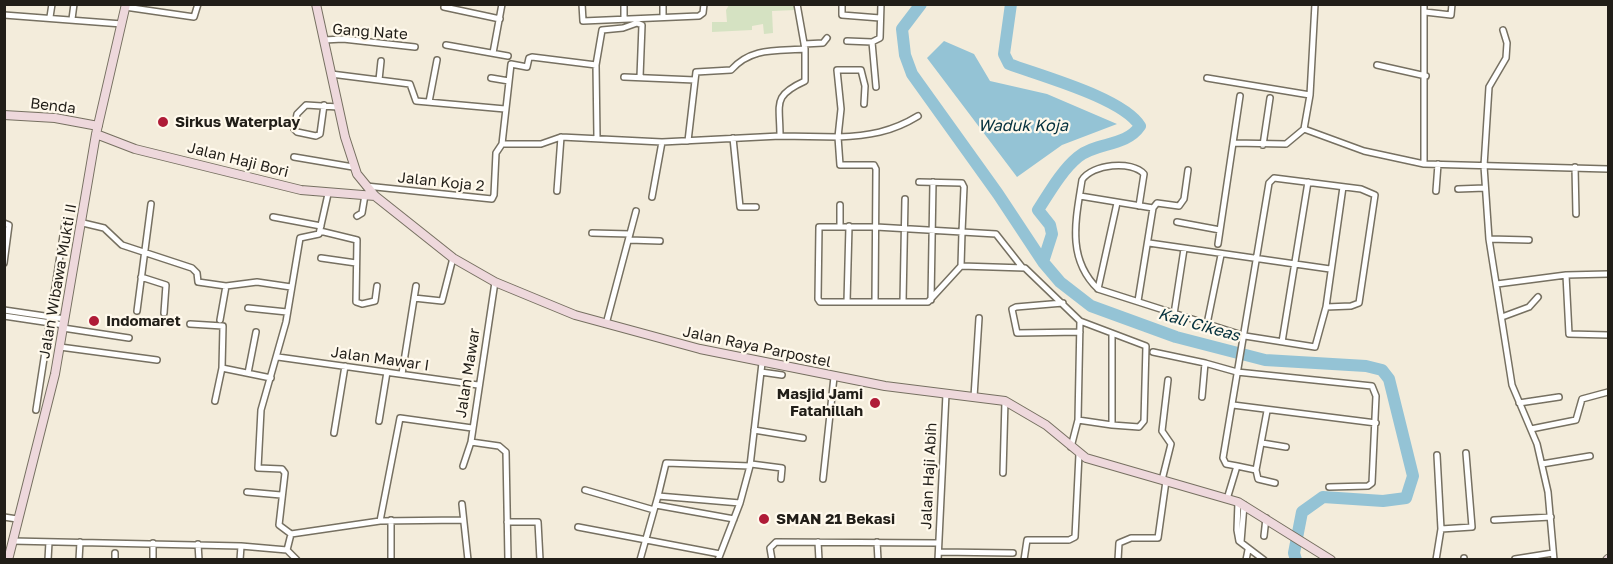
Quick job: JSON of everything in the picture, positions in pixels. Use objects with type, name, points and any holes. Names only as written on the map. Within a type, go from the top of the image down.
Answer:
[{"type":"main road","name":"Jalan Raya Parpostel","points":[[316,4],[353,167],[375,196],[453,258],[495,282],[533,300],[606,324],[762,367],[1005,401],[1027,411],[1079,454],[1126,471],[1241,504],[1331,560]]},
{"type":"main road","name":"Jalan Wibawa Mukti II","points":[[8,560],[55,374],[83,223],[97,130],[125,6]]},
{"type":"main road","name":"Benda","points":[[4,115],[55,118],[97,130]]},
{"type":"main road","name":"Jalan Haji Bori","points":[[97,130],[135,148],[301,190],[328,194],[375,196]]},
{"type":"street","points":[[50,17],[52,4]]},
{"type":"street","points":[[72,19],[74,4]]},
{"type":"street","points":[[125,6],[194,17],[198,4]]},
{"type":"street","points":[[493,53],[502,4]]},
{"type":"street","points":[[582,4],[583,21],[699,16],[703,13],[704,4]]},
{"type":"street","points":[[624,4],[624,19]]},
{"type":"street","points":[[663,4],[663,17]]},
{"type":"street","points":[[780,136],[781,96],[785,90],[805,81],[804,47],[797,4]]},
{"type":"street","points":[[842,4],[842,15],[880,18]]},
{"type":"street","points":[[847,41],[872,42],[880,38],[881,4]]},
{"type":"street","points":[[1233,143],[1288,143],[1304,129],[1310,95],[1316,4]]},
{"type":"street","points":[[1424,4],[1426,76],[1424,164]]},
{"type":"street","points":[[1425,12],[1451,15],[1452,4]]},
{"type":"street","points":[[444,7],[500,19]]},
{"type":"street","points":[[4,15],[122,24]]},
{"type":"street","points":[[597,137],[596,65],[602,30],[624,28],[637,23],[642,25],[640,76]]},
{"type":"street","points":[[1503,30],[1507,47],[1506,58],[1489,87],[1484,166],[1489,239],[1512,385],[1531,429],[1542,464],[1551,516],[1554,556],[1515,559]]},
{"type":"street","points":[[688,141],[696,72],[731,70],[741,59],[755,52],[804,47],[823,43],[827,38]]},
{"type":"street","name":"Gang Nate","points":[[324,40],[343,39],[415,47]]},
{"type":"street","points":[[872,42],[876,87]]},
{"type":"street","points":[[446,45],[508,56]]},
{"type":"street","points":[[596,65],[532,57],[529,58],[527,67],[511,64],[502,144],[541,144],[561,137],[662,142],[780,136],[838,137],[881,134],[900,127],[918,116]]},
{"type":"street","points":[[429,102],[437,60]]},
{"type":"street","points":[[379,80],[381,61]]},
{"type":"street","points":[[1377,65],[1426,76]]},
{"type":"street","points":[[864,104],[866,86],[861,70],[837,70],[841,109],[838,137],[840,165],[874,165],[876,169],[875,302]]},
{"type":"street","points":[[331,74],[410,84],[416,101],[505,109]]},
{"type":"street","points":[[624,77],[640,76],[695,81]]},
{"type":"street","points":[[491,78],[509,81]]},
{"type":"street","points":[[1207,78],[1310,95]]},
{"type":"street","points":[[1218,244],[1240,96]]},
{"type":"street","points":[[1263,144],[1270,98]]},
{"type":"street","points":[[324,105],[320,134],[316,136],[297,132],[294,129],[299,110],[306,105],[324,105],[338,107]]},
{"type":"street","points":[[1304,129],[1364,151],[1424,164],[1608,169]]},
{"type":"street","points":[[557,191],[561,137]]},
{"type":"street","points":[[733,138],[740,207],[756,207]]},
{"type":"street","points":[[652,197],[662,142]]},
{"type":"street","name":"Jalan Koja 2","points":[[366,186],[492,199],[496,153],[502,144]]},
{"type":"street","points":[[294,157],[353,167]]},
{"type":"street","points":[[1436,191],[1438,164]]},
{"type":"street","points":[[1139,206],[1144,174],[1139,169],[1110,165],[1085,176],[1074,237],[1084,272],[1098,289],[1207,324],[1244,339],[1315,347],[1326,307],[1343,187]]},
{"type":"street","points":[[1575,167],[1576,214]]},
{"type":"street","points":[[1138,301],[1149,243],[1152,208],[1157,203],[1182,204],[1188,170]]},
{"type":"street","points":[[1256,470],[1226,464],[1223,460],[1270,180],[1308,182],[1371,192],[1377,200],[1359,303],[1351,306],[1326,307]]},
{"type":"street","points":[[919,182],[963,184],[962,232],[961,266],[931,300],[820,302],[817,296],[817,230],[824,225],[904,228],[962,232],[996,234],[1022,267],[1080,321],[1146,346],[1144,421],[1139,427],[1134,429],[1078,420]]},
{"type":"street","points":[[931,300],[933,182]]},
{"type":"street","points":[[1282,342],[1308,182]]},
{"type":"street","points":[[1458,189],[1485,188]]},
{"type":"street","points":[[328,194],[318,236],[304,235],[300,238],[278,357],[261,410],[258,466],[260,469],[284,471],[279,525],[291,534],[391,520],[462,520]]},
{"type":"street","points":[[357,216],[365,208],[365,195]]},
{"type":"street","points":[[1080,196],[1152,208]]},
{"type":"street","points":[[903,302],[905,199]]},
{"type":"street","points":[[1098,289],[1117,202]]},
{"type":"street","points":[[138,311],[143,253],[152,204]]},
{"type":"street","points":[[840,205],[840,226]]},
{"type":"street","points":[[606,324],[636,211]]},
{"type":"street","points":[[273,217],[356,239],[356,302],[362,304],[375,301],[377,286]]},
{"type":"street","points":[[1177,222],[1220,230]]},
{"type":"street","points":[[4,223],[9,225],[4,263]]},
{"type":"street","points":[[36,410],[65,223]]},
{"type":"street","points":[[83,223],[104,228],[122,245],[192,268],[197,273],[198,282],[226,286],[257,282],[291,287]]},
{"type":"street","points":[[847,302],[849,226]]},
{"type":"street","points":[[592,233],[660,241]]},
{"type":"street","points":[[1489,239],[1529,240]]},
{"type":"street","points":[[1149,243],[1330,269]]},
{"type":"street","points":[[1174,314],[1184,249]]},
{"type":"street","points":[[1207,324],[1221,255]]},
{"type":"street","points":[[321,258],[356,263]]},
{"type":"street","points":[[414,298],[442,301],[453,258]]},
{"type":"street","points":[[961,266],[1022,267]]},
{"type":"street","points":[[1497,284],[1566,275],[1608,274]]},
{"type":"street","points":[[1566,275],[1569,334],[1608,334]]},
{"type":"street","points":[[141,277],[166,285],[164,313]]},
{"type":"street","name":"Jalan Mawar","points":[[464,466],[471,442],[495,282]]},
{"type":"street","points":[[220,320],[226,286]]},
{"type":"street","points":[[402,374],[416,286]]},
{"type":"street","points":[[1502,317],[1529,307],[1538,297]]},
{"type":"street","points":[[1063,303],[1016,306],[1012,309],[1014,330],[1017,333],[1080,332]]},
{"type":"street","points":[[248,308],[287,312]]},
{"type":"street","points":[[4,310],[129,338]]},
{"type":"street","points":[[4,316],[49,319]]},
{"type":"street","points":[[974,397],[979,318]]},
{"type":"street","points":[[1071,447],[1078,420],[1080,321]]},
{"type":"street","points":[[190,324],[223,327],[222,368],[215,401]]},
{"type":"street","points":[[248,373],[256,332]]},
{"type":"street","points":[[1112,334],[1112,425]]},
{"type":"street","points":[[60,347],[157,360]]},
{"type":"street","points":[[1153,352],[1237,372],[1369,384],[1376,396],[1371,484],[1329,487]]},
{"type":"street","name":"Jalan Mawar I","points":[[278,357],[478,385]]},
{"type":"street","points":[[1202,397],[1205,363]]},
{"type":"street","points":[[334,433],[345,366]]},
{"type":"street","points":[[578,527],[719,557],[740,503],[751,465],[762,367],[782,375]]},
{"type":"street","points":[[222,368],[271,378]]},
{"type":"street","points":[[379,422],[387,372]]},
{"type":"street","points":[[823,479],[834,377]]},
{"type":"street","points":[[1118,560],[1119,543],[1131,538],[1158,538],[1164,481],[1171,444],[1162,431],[1168,380]]},
{"type":"street","points":[[1531,429],[1576,420],[1581,399],[1608,392]]},
{"type":"street","name":"Jalan Haji Abih","points":[[938,560],[946,394]]},
{"type":"street","points":[[1519,403],[1559,397]]},
{"type":"street","points":[[1003,473],[1005,401]]},
{"type":"street","points":[[1233,405],[1376,423]]},
{"type":"street","points":[[1267,411],[1256,470],[1258,479],[1275,483]]},
{"type":"street","points":[[380,521],[400,418],[472,428]]},
{"type":"street","points":[[754,430],[803,438]]},
{"type":"street","points":[[471,442],[499,446],[506,452],[508,560]]},
{"type":"street","points":[[1262,442],[1286,447]]},
{"type":"street","points":[[1441,529],[1472,527],[1466,453]]},
{"type":"street","points":[[1024,560],[1027,540],[1069,540],[1075,537],[1079,454]]},
{"type":"street","points":[[1436,560],[1441,529],[1437,455]]},
{"type":"street","points":[[1542,464],[1590,456]]},
{"type":"street","points":[[640,560],[666,462],[783,468],[781,479]]},
{"type":"street","points":[[1227,499],[1238,466]]},
{"type":"street","points":[[585,490],[655,508],[734,519]]},
{"type":"street","points":[[247,492],[281,495]]},
{"type":"street","points":[[658,496],[740,503]]},
{"type":"street","points":[[462,504],[468,560]]},
{"type":"street","points":[[1241,504],[1240,543],[1264,560]]},
{"type":"street","points":[[1494,520],[1551,516]]},
{"type":"street","points":[[4,517],[17,519]]},
{"type":"street","points":[[391,520],[391,560]]},
{"type":"street","points":[[1264,536],[1270,521]]},
{"type":"street","points":[[507,522],[538,522],[540,560]]},
{"type":"street","points":[[287,550],[291,534]]},
{"type":"street","points":[[12,541],[241,546],[287,550],[297,560]]},
{"type":"street","points":[[48,560],[49,542]]},
{"type":"street","points":[[79,560],[80,542]]},
{"type":"street","points":[[818,542],[819,560]]},
{"type":"street","points":[[877,542],[878,560]]},
{"type":"street","points":[[153,543],[153,560]]},
{"type":"street","points":[[772,560],[773,543],[938,543]]},
{"type":"street","points":[[198,544],[199,560]]},
{"type":"street","points":[[240,560],[241,546]]},
{"type":"street","points":[[1246,560],[1248,550]]},
{"type":"street","points":[[939,552],[1013,553]]},
{"type":"green space","points":[[729,5],[793,5],[795,10],[772,11],[773,33],[764,34],[763,24],[752,26],[752,30],[712,32],[712,22],[727,22],[726,10]]},
{"type":"water","name":"Waduk Koja","points":[[944,41],[974,54],[990,81],[1047,94],[1117,124],[1062,145],[1017,177],[927,58]]},
{"type":"waterway","name":"Kali Cikeas","points":[[921,4],[902,29],[905,55],[912,74],[998,194],[1043,262],[1060,282],[1091,306],[1176,337],[1265,360],[1366,366],[1382,370],[1389,379],[1413,476],[1406,498],[1383,501],[1323,497],[1302,512],[1294,553],[1296,560]]},
{"type":"waterway","points":[[1011,4],[1004,54],[1009,64],[1100,97],[1131,116],[1140,126],[1127,138],[1085,152],[1067,168],[1056,182],[1038,210],[1050,225],[1052,234],[1043,262]]},
{"type":"place","name":"Sirkus Waterplay","points":[[163,122]]},
{"type":"place","name":"Indomaret","points":[[94,321]]},
{"type":"place","name":"Masjid Jami Fatahillah","points":[[875,403]]},
{"type":"place","name":"SMAN 21 Bekasi","points":[[764,519]]}]
